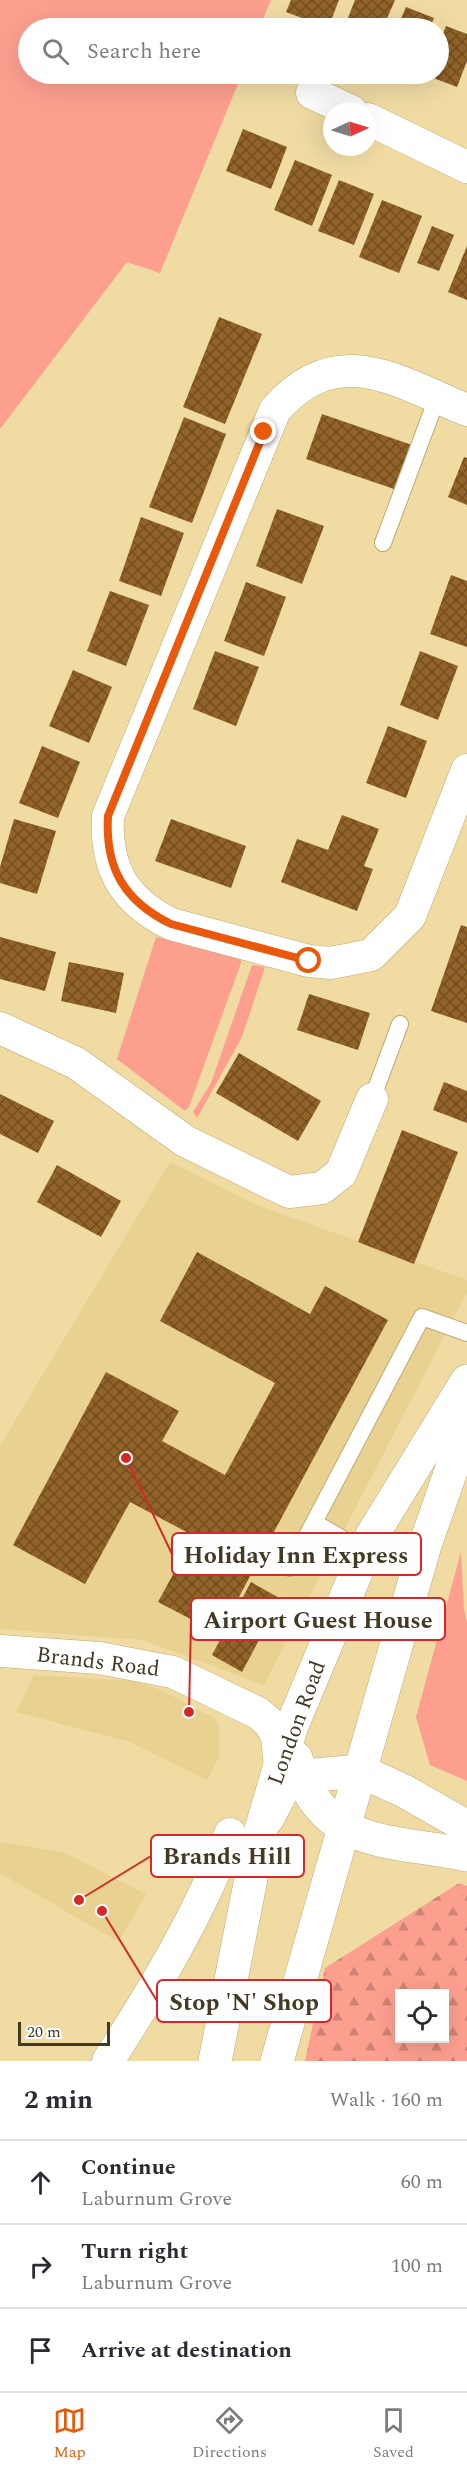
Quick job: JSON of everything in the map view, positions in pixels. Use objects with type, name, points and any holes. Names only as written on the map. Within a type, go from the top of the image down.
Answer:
[{"type":"main road","name":"London Road","points":[[215,2061],[245,1834],[291,1771],[291,1728],[364,1551],[467,1381]]},
{"type":"main road","points":[[277,2061],[324,1889],[364,1758],[424,1545],[467,1425]]},
{"type":"main road","points":[[467,1827],[393,1786],[377,1773],[369,1759],[291,1771],[334,1822],[361,1836],[383,1842],[467,1855]]},
{"type":"main road","points":[[324,1889],[349,1852],[383,1842]]},
{"type":"street","points":[[312,93],[332,102]]},
{"type":"street","points":[[377,123],[467,167]]},
{"type":"street","points":[[467,410],[383,376],[361,371],[323,374],[304,383],[275,410],[108,816],[109,852],[116,872],[137,903],[151,914],[171,924],[309,961],[353,960],[371,954],[410,916],[467,770]]},
{"type":"street","points":[[0,1028],[76,1063],[185,1141],[289,1192],[322,1188],[341,1173],[372,1099]]},
{"type":"street","name":"Brands Road","points":[[0,1651],[99,1658],[173,1672],[258,1713]]},
{"type":"street","points":[[258,1713],[279,1712],[309,1683]]},
{"type":"street","points":[[258,1713],[270,1723],[291,1771]]},
{"type":"street","points":[[108,2061],[188,1929],[210,1886],[245,1834]]},
{"type":"lane","points":[[383,543],[437,398]]},
{"type":"lane","points":[[372,1099],[400,1024]]},
{"type":"lane","points":[[290,1568],[422,1317],[467,1333]]},
{"type":"lane","points":[[315,1523],[364,1551]]},
{"type":"shaded area","points":[[170,1162],[256,1205],[467,1280],[467,1292],[264,1685],[142,1640],[0,1629],[0,1446]]},
{"type":"shaded area","points":[[34,1675],[135,1681],[161,1690],[214,1718],[219,1724],[219,1757],[207,1780],[130,1742],[16,1712]]},
{"type":"shaded area","points":[[0,1842],[63,1852],[146,1894],[119,1942],[0,1873]]},
{"type":"green space","points":[[0,0],[271,0],[263,18],[18,18],[18,84],[238,84],[160,273],[127,262],[0,429]]},
{"type":"green space","points":[[156,937],[240,955],[241,963],[189,1107],[185,1111],[117,1059]]},
{"type":"green space","points":[[252,965],[265,967],[242,1037],[197,1118],[193,1112],[211,1083]]},
{"type":"green space","points":[[461,1552],[464,1609],[467,1623],[467,1781],[430,1765],[416,1717]]},
{"type":"green space","points":[[459,1883],[467,1886],[467,2061],[305,2061],[325,1968]]},
{"type":"building","points":[[291,0],[339,0],[332,18],[302,18],[286,12]]},
{"type":"building","points":[[355,0],[395,0],[387,18],[348,18]]},
{"type":"building","points":[[406,7],[434,18],[401,18]]},
{"type":"building","points":[[449,27],[467,34],[467,61],[457,87],[449,84]]},
{"type":"building","points":[[243,129],[287,147],[271,189],[226,171]]},
{"type":"building","points":[[295,160],[332,175],[312,226],[274,210]]},
{"type":"building","points":[[339,180],[374,194],[354,245],[318,231]]},
{"type":"building","points":[[382,200],[422,216],[399,273],[359,257]]},
{"type":"building","points":[[432,226],[454,235],[439,271],[417,263]]},
{"type":"building","points":[[467,246],[467,300],[448,292]]},
{"type":"building","points":[[219,317],[262,334],[225,424],[183,407]]},
{"type":"building","points":[[322,414],[412,445],[397,490],[306,459]]},
{"type":"building","points":[[184,417],[226,434],[192,523],[149,507]]},
{"type":"building","points":[[464,457],[467,458],[467,505],[448,497]]},
{"type":"building","points":[[277,509],[324,526],[302,584],[256,566]]},
{"type":"building","points":[[141,517],[184,533],[161,596],[119,581]]},
{"type":"building","points":[[451,575],[467,581],[467,647],[430,634]]},
{"type":"building","points":[[246,582],[286,597],[264,656],[224,641]]},
{"type":"building","points":[[110,591],[149,605],[126,666],[87,651]]},
{"type":"building","points":[[215,651],[259,667],[236,726],[193,709]]},
{"type":"building","points":[[420,651],[458,666],[438,720],[400,705]]},
{"type":"building","points":[[73,670],[112,687],[89,743],[49,726]]},
{"type":"building","points":[[388,726],[427,741],[406,798],[366,783]]},
{"type":"building","points":[[42,746],[80,762],[58,818],[19,803]]},
{"type":"building","points":[[342,815],[379,829],[364,866],[373,869],[357,911],[281,882],[297,839],[328,850]]},
{"type":"building","points":[[14,819],[56,831],[37,894],[0,883],[0,867]]},
{"type":"building","points":[[171,819],[246,846],[231,888],[155,861]]},
{"type":"building","points":[[461,925],[467,927],[467,1023],[431,1011]]},
{"type":"building","points":[[0,937],[56,952],[45,991],[0,979]]},
{"type":"building","points":[[69,962],[124,973],[116,1013],[61,1001]]},
{"type":"building","points":[[309,994],[370,1013],[358,1050],[297,1030]]},
{"type":"building","points":[[239,1053],[321,1101],[298,1141],[216,1093]]},
{"type":"building","points":[[444,1082],[467,1091],[467,1123],[433,1110]]},
{"type":"building","points":[[0,1094],[54,1121],[38,1153],[0,1134]]},
{"type":"building","points":[[402,1130],[458,1152],[414,1264],[358,1242]]},
{"type":"building","points":[[57,1165],[121,1201],[101,1237],[37,1202]]},
{"type":"building","points":[[197,1252],[310,1314],[325,1286],[388,1320],[219,1634],[158,1602],[194,1536],[130,1502],[85,1584],[13,1545],[106,1372],[179,1411],[162,1441],[225,1475],[275,1383],[160,1321]]},
{"type":"building","points":[[251,1582],[281,1599],[242,1672],[212,1655]]},
{"type":"place","name":"Holiday Inn Express","points":[[126,1458]]},
{"type":"place","name":"Airport Guest House","points":[[189,1712]]},
{"type":"place","name":"Brands Hill","points":[[79,1900]]},
{"type":"place","name":"Stop 'N' Shop","points":[[102,1911]]},
{"type":"route","points":[[264,432],[108,816],[107,835],[109,852],[116,872],[137,903],[151,914],[171,924],[309,961]]}]
